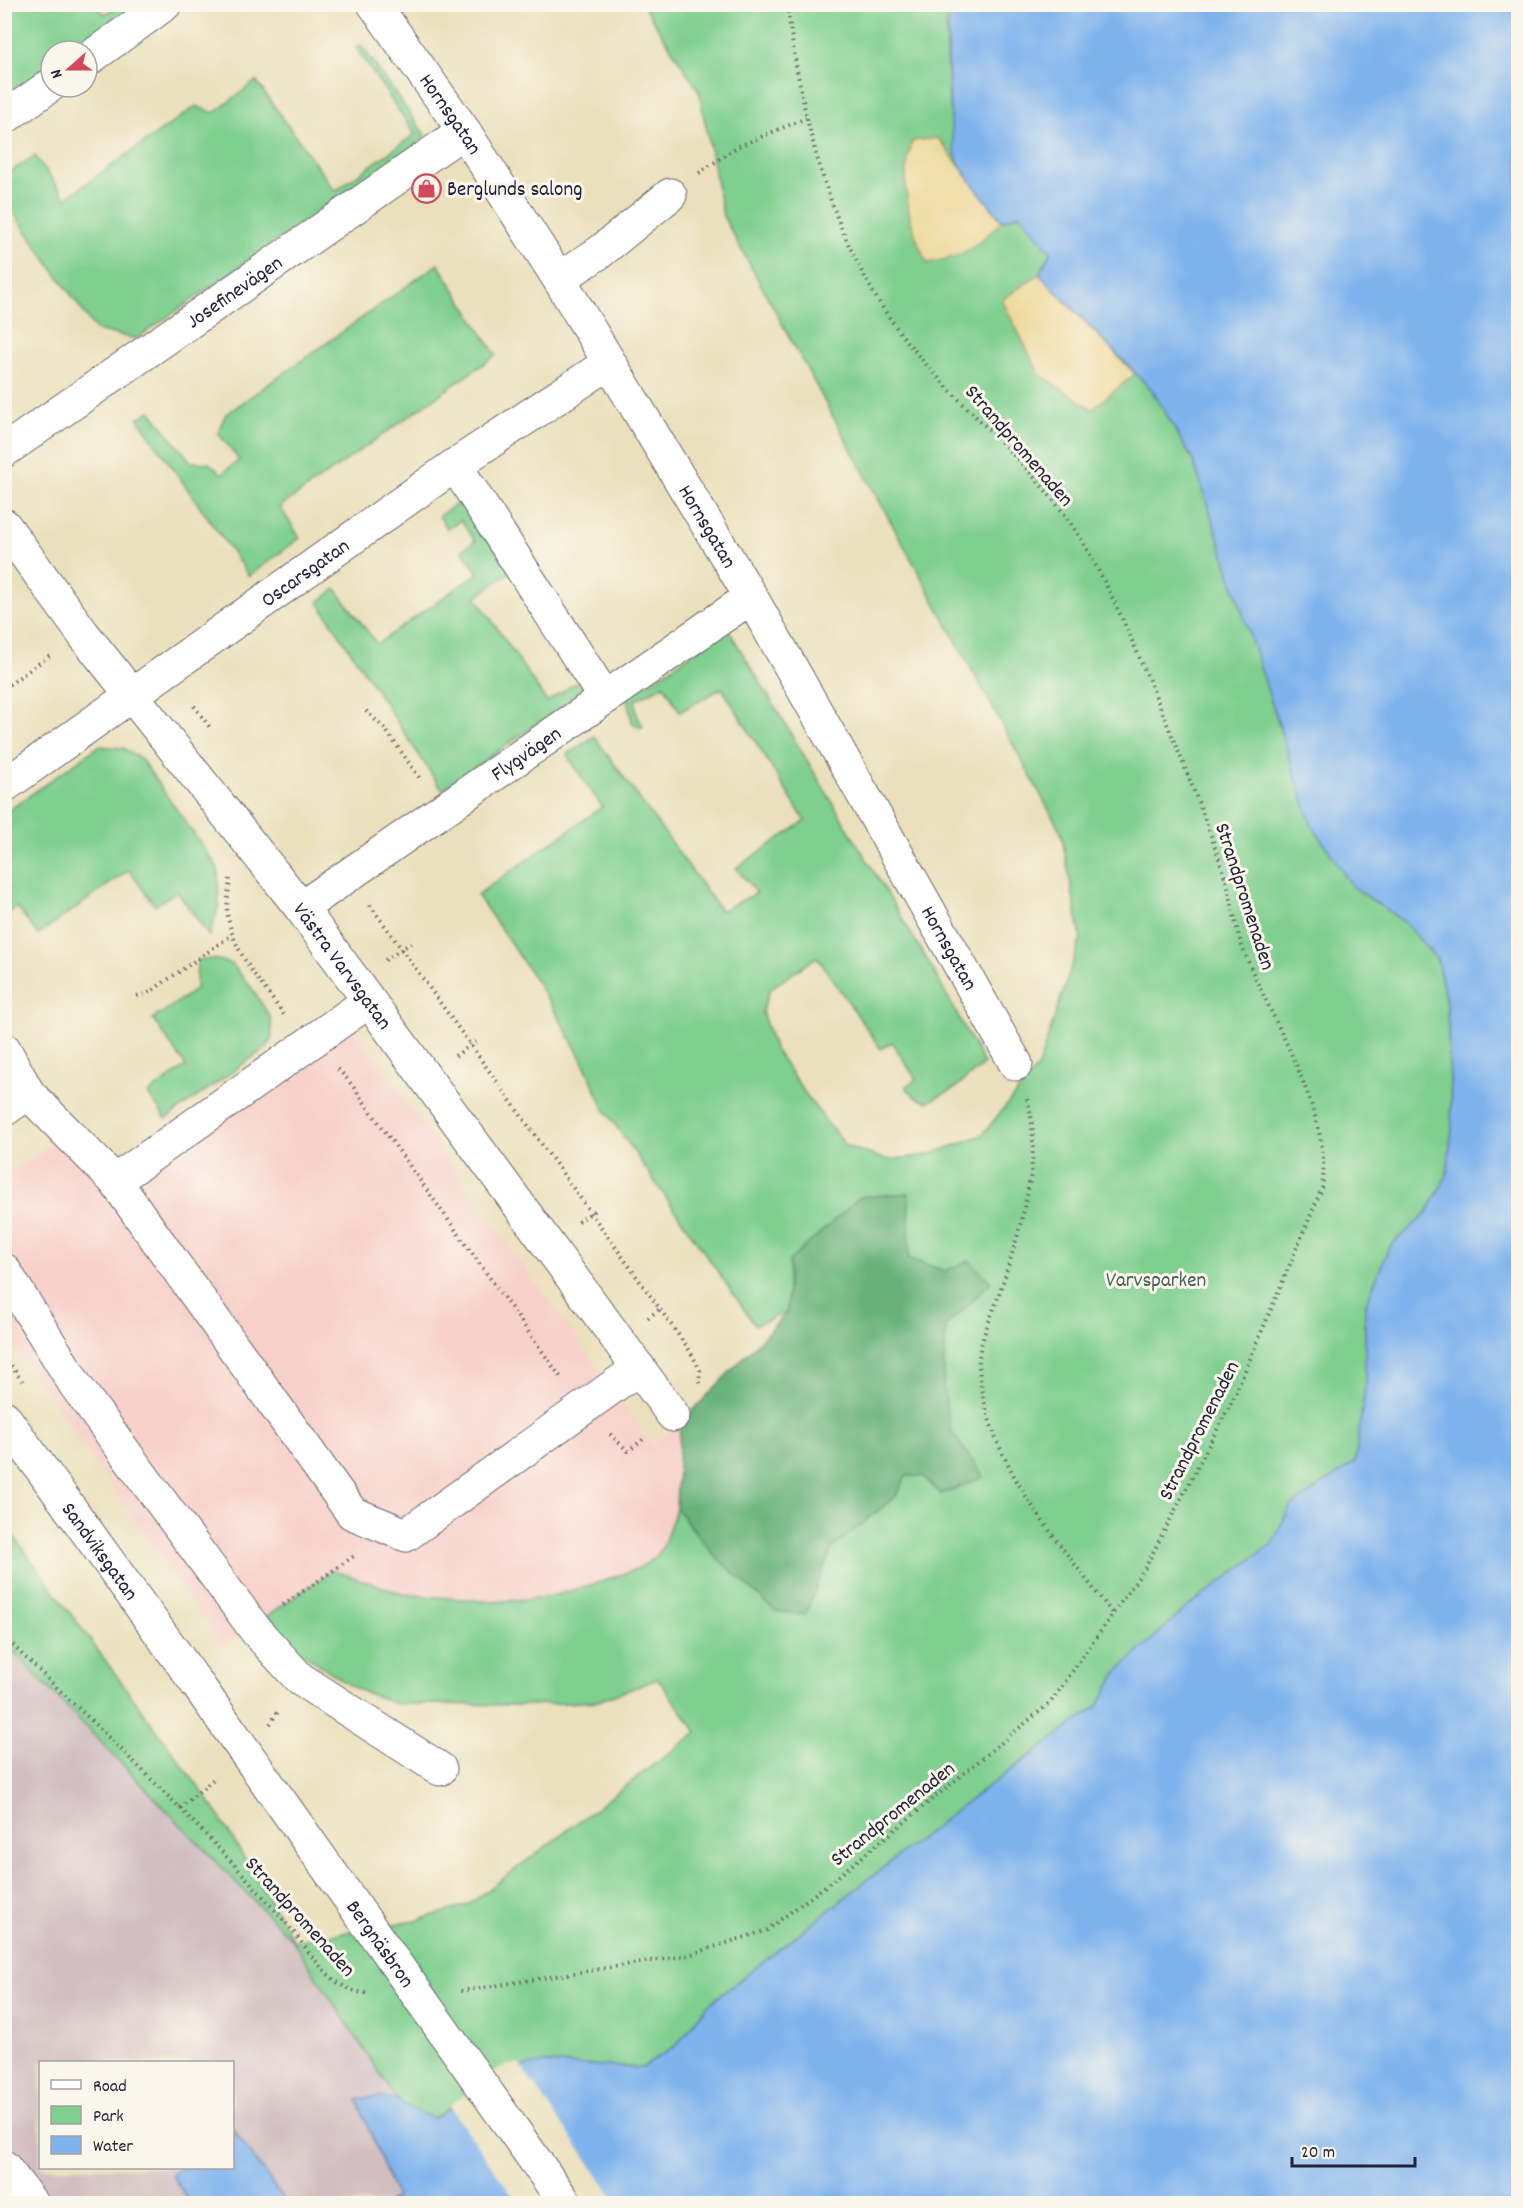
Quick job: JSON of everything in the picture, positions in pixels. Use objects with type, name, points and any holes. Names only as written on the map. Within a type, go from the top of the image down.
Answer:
[{"type":"street","points":[[99,51],[165,4]]},
{"type":"street","name":"Hornsgatan","points":[[374,4],[464,130],[559,279],[751,597],[1016,1064]]},
{"type":"street","points":[[4,118],[39,93]]},
{"type":"street","name":"Josefinevägen","points":[[4,451],[464,130]]},
{"type":"street","points":[[559,279],[600,252],[670,195]]},
{"type":"street","name":"Oscarsgatan","points":[[4,786],[455,465],[609,363]]},
{"type":"street","points":[[455,465],[604,698]]},
{"type":"street","name":"Västra Varvsgatan","points":[[4,525],[84,635],[301,908],[674,1415]]},
{"type":"street","name":"Flygvägen","points":[[301,908],[751,597]]},
{"type":"street","points":[[115,1181],[369,1001]]},
{"type":"street","points":[[4,1049],[16,1101],[115,1181],[352,1513],[406,1535],[639,1368]]},
{"type":"street","points":[[4,1270],[76,1386],[257,1632],[300,1679],[440,1770]]},
{"type":"street","name":"Sandviksgatan","points":[[4,1418],[197,1684]]},
{"type":"street","name":"Bergnäsbron","points":[[197,1684],[566,2204]]},
{"type":"street","points":[[4,2166],[32,2204]]},
{"type":"path","name":"Strandpromenaden","points":[[451,1992],[690,1955],[776,1925],[1051,1702],[1144,1568],[1234,1397],[1304,1235],[1323,1179],[1318,1129],[1286,1039],[1243,949],[1227,882],[1200,806],[1150,682],[1111,596],[1082,542],[1042,486],[904,337],[848,240],[821,174],[806,118],[795,66],[787,4]]},
{"type":"path","points":[[670,195],[737,147],[806,118]]},
{"type":"path","points":[[366,711],[385,729],[442,810]]},
{"type":"path","points":[[137,996],[147,994],[232,935]]},
{"type":"path","points":[[1016,1064],[1032,1114],[1031,1168],[1021,1230],[980,1353],[983,1394],[1000,1449],[1025,1495],[1112,1613]]},
{"type":"path","points":[[257,1632],[266,1617],[391,1529]]},
{"type":"path","name":"Strandpromenaden","points":[[4,1637],[198,1826],[256,1888],[333,1980],[351,1991],[376,1993]]},
{"type":"shaded area","points":[[346,1017],[652,1445],[680,1424],[676,1508],[663,1547],[655,1558],[639,1568],[598,1583],[548,1597],[494,1602],[403,1594],[333,1570],[222,1646],[5,1333],[4,1176],[75,1128],[115,1181]]},
{"type":"shaded area","points":[[4,1643],[293,1941],[395,2097],[377,2094],[357,2100],[396,2198],[388,2203],[286,2203],[234,2130],[234,2061],[39,2061],[39,2169],[176,2169],[172,2176],[190,2203],[5,2203]]},
{"type":"green space","points":[[5,5],[97,5],[104,14],[119,5],[144,5],[94,39],[39,39],[39,76],[5,100]]},
{"type":"green space","name":"Varvsparken","points":[[643,5],[951,5],[946,19],[949,100],[1003,220],[1020,214],[1051,252],[1041,271],[1066,303],[1152,390],[1193,460],[1247,624],[1352,886],[1404,922],[1437,959],[1447,1006],[1452,1129],[1447,1175],[1427,1213],[1389,1247],[1365,1386],[1355,1462],[1290,1507],[1272,1544],[1185,1609],[1118,1671],[1098,1706],[962,1806],[708,2005],[676,2046],[642,2068],[546,2063],[463,2101],[434,2118],[412,2111],[395,2097],[293,1941],[5,1643],[4,1523],[214,1808],[294,1941],[415,1921],[468,1905],[697,1732],[658,1679],[598,1701],[532,1705],[397,1704],[356,1689],[286,1642],[266,1617],[333,1570],[403,1594],[494,1602],[548,1597],[598,1583],[639,1568],[655,1558],[663,1547],[676,1508],[714,1555],[804,1615],[832,1548],[896,1496],[906,1476],[923,1476],[934,1487],[946,1405],[943,1388],[946,1326],[964,1263],[945,1271],[909,1259],[789,1261],[787,1312],[755,1325],[604,1109],[578,1052],[547,998],[477,895],[602,807],[567,755],[594,736],[721,911],[757,893],[736,868],[805,821],[722,688],[680,712],[664,685],[635,700],[637,716],[643,726],[640,728],[632,722],[627,698],[728,629],[932,968],[984,1064],[955,1088],[928,1102],[915,1097],[906,1087],[916,1079],[892,1042],[881,1049],[817,957],[770,989],[762,1012],[774,1048],[811,1102],[846,1146],[887,1160],[929,1155],[982,1135],[1038,1067],[1081,938],[1061,832],[723,216],[699,91]]},
{"type":"green space","points":[[361,45],[425,135],[423,139],[136,339],[96,330],[5,201],[5,175],[35,156],[66,198],[196,106],[214,113],[256,81],[335,191],[415,134],[356,48]]},
{"type":"green space","points":[[438,264],[496,355],[280,507],[300,538],[249,576],[138,419],[150,411],[191,462],[209,463],[222,474],[239,460],[218,433],[225,415]]},
{"type":"green space","points":[[460,502],[512,571],[476,597],[547,702],[581,679],[586,690],[442,790],[318,602],[336,589],[377,644],[478,573],[462,550],[475,541],[461,520],[447,529],[439,516]]},
{"type":"green space","points":[[99,746],[123,748],[141,759],[218,868],[219,906],[209,936],[177,891],[155,906],[129,870],[38,935],[17,907],[5,916],[5,813]]},
{"type":"green space","points":[[214,959],[232,964],[253,990],[271,1019],[272,1038],[267,1047],[166,1119],[148,1094],[186,1066],[153,1019],[196,989],[197,960]]},
{"type":"green space","points":[[909,1193],[909,1259],[945,1271],[969,1261],[991,1282],[946,1326],[943,1388],[951,1431],[984,1477],[941,1494],[923,1476],[906,1476],[896,1496],[832,1548],[805,1615],[775,1611],[714,1555],[676,1508],[680,1424],[787,1312],[789,1261],[860,1197]]},
{"type":"sand","points":[[938,138],[1002,221],[969,250],[951,258],[927,263],[910,219],[906,173],[912,141]]},
{"type":"sand","points":[[1039,274],[1135,374],[1092,409],[1040,375],[1002,300]]},
{"type":"water","points":[[951,4],[1518,5],[1518,2203],[388,2203],[396,2197],[357,2100],[382,2096],[397,2100],[434,2118],[463,2101],[505,2069],[546,2063],[642,2068],[676,2046],[708,2005],[962,1806],[1098,1706],[1118,1671],[1185,1609],[1272,1544],[1290,1507],[1355,1462],[1365,1386],[1365,1306],[1389,1247],[1427,1213],[1447,1175],[1452,1129],[1447,1006],[1437,959],[1404,922],[1352,886],[1311,824],[1193,460],[1152,390],[1039,274],[1051,252],[1020,214],[1002,221],[962,169],[955,150],[952,132],[948,34]]},
{"type":"water","points":[[234,2130],[286,2203],[190,2203],[172,2176],[176,2169],[234,2169]]},
{"type":"pier","points":[[519,2064],[618,2203],[518,2203],[449,2106],[461,2098],[482,2077],[504,2066]]},
{"type":"place","name":"Berglunds salong","points":[[426,188]]}]
